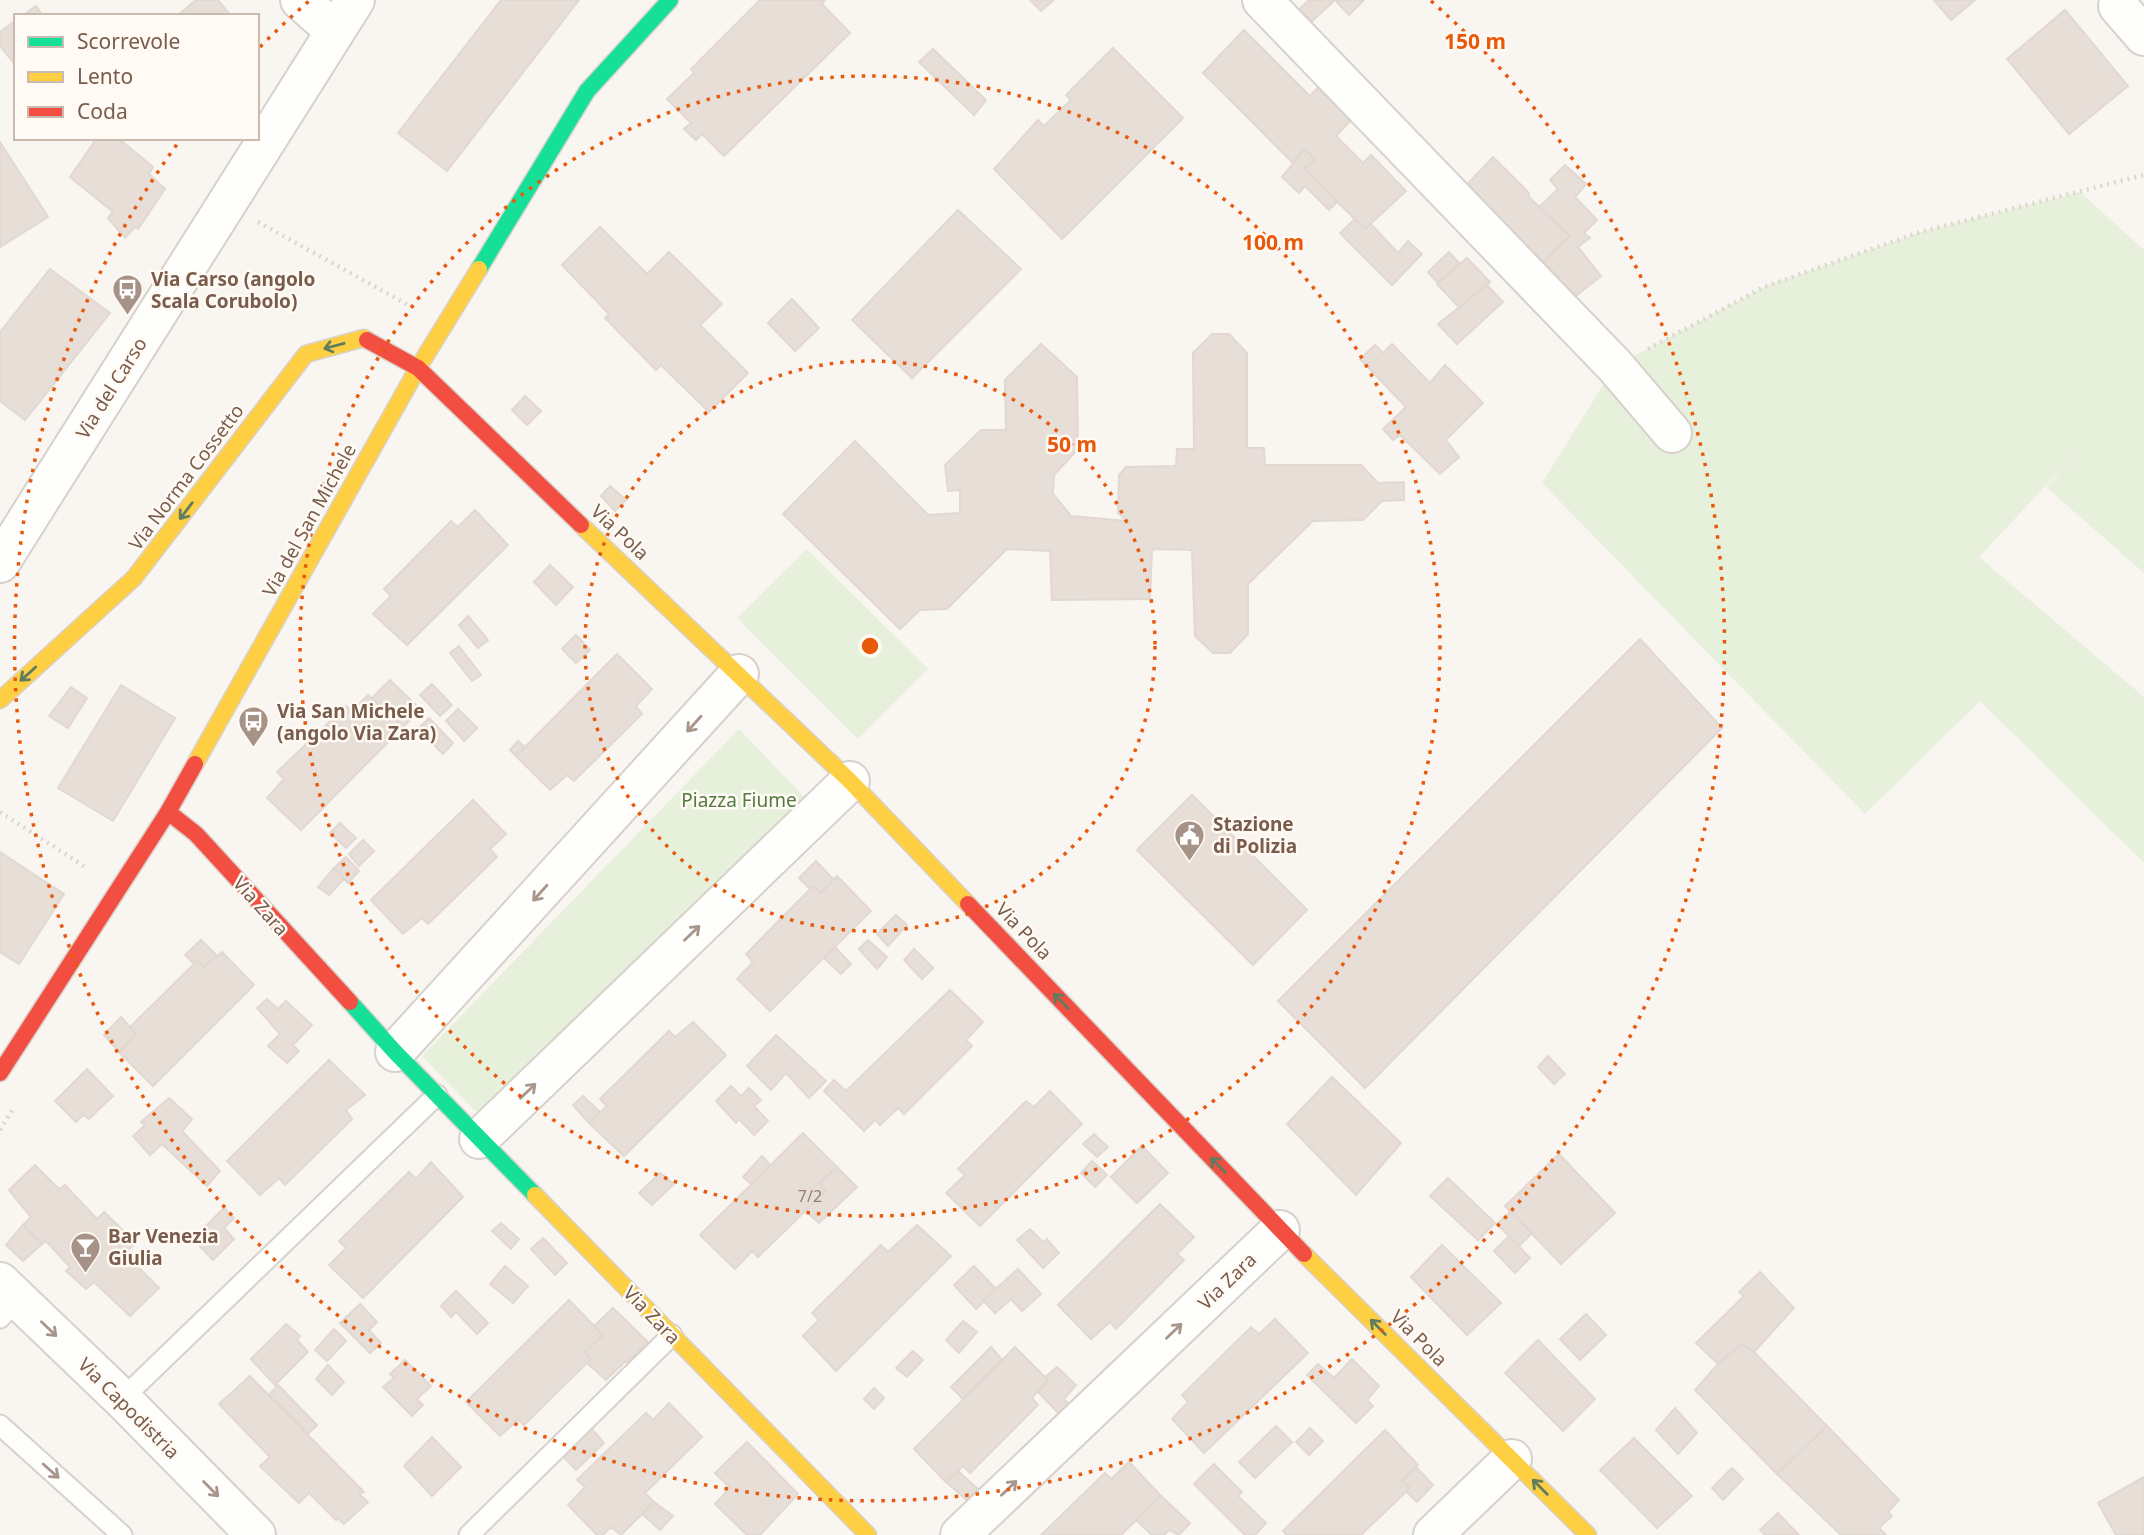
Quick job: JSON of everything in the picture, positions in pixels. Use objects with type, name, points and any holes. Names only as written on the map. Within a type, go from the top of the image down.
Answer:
[{"type":"street","points":[[300,0],[345,15]]},
{"type":"street","name":"Via del San Michele","points":[[0,1073],[168,812],[418,368],[587,91],[670,0]]},
{"type":"street","points":[[1262,0],[1615,366],[1672,433]]},
{"type":"street","points":[[2118,6],[2144,36]]},
{"type":"street","name":"Via del Carso","points":[[0,563],[345,15]]},
{"type":"street","name":"Via Norma Cossetto","points":[[0,700],[134,578],[306,354],[365,338],[418,368]]},
{"type":"street","name":"Via Pola","points":[[418,368],[850,781],[1280,1230],[1588,1535]]},
{"type":"street","points":[[395,1052],[740,674]]},
{"type":"street","points":[[479,1139],[850,781]]},
{"type":"street","name":"Via Zara","points":[[168,812],[196,834],[395,1052],[868,1535]]},
{"type":"street","name":"Via Zara","points":[[960,1535],[1280,1230]]},
{"type":"street","name":"Via Capodistria","points":[[6,1300],[122,1399],[256,1535]]},
{"type":"street","points":[[1433,1535],[1512,1459]]},
{"type":"lane","points":[[122,1399],[437,1095]]},
{"type":"lane","points":[[469,1535],[671,1335]]},
{"type":"lane","points":[[0,1425],[122,1535]]},
{"type":"path","points":[[1615,366],[1764,287],[1917,233],[2144,175]]},
{"type":"path","points":[[252,219],[416,310]]},
{"type":"path","points":[[0,813],[88,868]]},
{"type":"green space","points":[[2080,192],[2144,250],[2144,573],[2046,487],[2080,449],[1979,557],[2144,697],[2144,863],[1980,701],[1865,814],[1542,483],[1615,366],[1764,287],[1917,233]]},
{"type":"green space","points":[[807,549],[928,669],[858,739],[737,618]]},
{"type":"green space","name":"Piazza Fiume","points":[[739,729],[809,802],[479,1115],[422,1056]]},
{"type":"building","points":[[196,0],[218,0],[229,14],[179,14]]},
{"type":"building","points":[[501,0],[579,0],[447,171],[398,133]]},
{"type":"building","points":[[760,0],[825,0],[822,4],[850,33],[724,156],[702,134],[696,140],[684,129],[691,123],[667,99],[694,73],[691,69]]},
{"type":"building","points":[[1030,0],[1054,0],[1041,11]]},
{"type":"building","points":[[1309,0],[1335,0],[1310,23],[1298,11]]},
{"type":"building","points":[[1335,0],[1364,0],[1349,15]]},
{"type":"building","points":[[1934,0],[1975,0],[1951,20]]},
{"type":"building","points":[[36,6],[42,14],[25,14]]},
{"type":"building","points":[[2065,10],[2128,86],[2069,134],[2007,59]]},
{"type":"building","points":[[14,22],[14,64],[0,46],[0,32]]},
{"type":"building","points":[[1244,30],[1310,96],[1324,81],[1358,112],[1336,136],[1363,163],[1371,155],[1406,191],[1365,229],[1304,169],[1315,160],[1305,149],[1292,162],[1203,73]]},
{"type":"building","points":[[1113,48],[1183,118],[1062,239],[994,169],[1038,120],[1044,126],[1071,100],[1066,95]]},
{"type":"building","points":[[933,49],[986,100],[974,115],[919,62]]},
{"type":"building","points":[[96,140],[120,140],[153,167],[149,174],[165,189],[138,229],[135,227],[125,238],[108,218],[113,212],[70,177]]},
{"type":"building","points":[[0,142],[48,217],[0,247]]},
{"type":"building","points":[[1305,149],[1315,160],[1304,169],[1337,202],[1329,210],[1305,186],[1299,193],[1282,177]]},
{"type":"building","points":[[1493,157],[1529,193],[1528,196],[1570,236],[1543,262],[1464,188]]},
{"type":"building","points":[[1565,165],[1586,184],[1575,197],[1597,220],[1584,233],[1590,238],[1578,247],[1601,276],[1576,296],[1543,262],[1570,236],[1539,207],[1558,189],[1550,180]]},
{"type":"building","points":[[958,210],[1021,269],[912,378],[852,320]]},
{"type":"building","points":[[1355,219],[1365,229],[1371,224],[1398,253],[1408,241],[1422,254],[1392,285],[1340,233]]},
{"type":"building","points":[[600,227],[647,274],[669,252],[722,304],[700,325],[748,373],[709,412],[661,365],[656,370],[605,318],[609,314],[562,265]]},
{"type":"building","points":[[1449,252],[1460,264],[1438,283],[1428,272]]},
{"type":"building","points":[[1467,258],[1490,282],[1460,308],[1437,284]]},
{"type":"building","points":[[50,269],[110,313],[25,420],[0,401],[0,332]]},
{"type":"building","points":[[1487,285],[1503,302],[1457,344],[1438,324]]},
{"type":"building","points":[[792,299],[819,328],[795,351],[768,323]]},
{"type":"building","points":[[1212,334],[1229,334],[1247,353],[1247,448],[1264,448],[1265,465],[1361,465],[1378,483],[1404,482],[1404,500],[1382,501],[1363,520],[1313,521],[1248,584],[1248,634],[1230,653],[1213,653],[1195,636],[1192,550],[1152,549],[1150,599],[1052,600],[1050,551],[1007,549],[947,609],[920,610],[900,629],[783,514],[855,441],[928,515],[960,513],[960,490],[948,491],[945,465],[981,430],[1006,430],[1005,380],[1041,344],[1077,377],[1078,449],[1054,475],[1053,494],[1071,516],[1127,521],[1118,513],[1119,475],[1126,467],[1176,466],[1177,449],[1194,449],[1193,353]]},
{"type":"building","points":[[1392,344],[1430,383],[1445,365],[1483,403],[1446,440],[1459,457],[1440,474],[1400,435],[1393,440],[1383,429],[1406,407],[1360,359],[1375,345],[1383,353]]},
{"type":"building","points":[[525,396],[541,411],[527,425],[512,410]]},
{"type":"building","points":[[610,486],[626,500],[615,511],[601,496]]},
{"type":"building","points":[[475,510],[508,545],[407,645],[373,614],[391,596],[384,589],[451,521],[458,527]]},
{"type":"building","points":[[550,565],[573,587],[556,605],[534,582]]},
{"type":"building","points":[[468,616],[488,640],[478,648],[459,625]]},
{"type":"building","points":[[576,635],[590,650],[576,663],[562,649]]},
{"type":"building","points":[[1640,639],[1722,728],[1365,1088],[1278,1001]]},
{"type":"building","points":[[459,646],[481,675],[472,681],[450,653]]},
{"type":"building","points":[[617,654],[652,689],[636,706],[642,714],[574,781],[567,775],[550,790],[516,756]]},
{"type":"building","points":[[390,680],[421,710],[403,727],[372,698]]},
{"type":"building","points":[[432,684],[452,705],[440,716],[420,695]]},
{"type":"building","points":[[121,685],[175,718],[113,821],[58,788]]},
{"type":"building","points":[[71,687],[87,698],[68,728],[49,716]]},
{"type":"building","points":[[368,695],[403,727],[301,830],[267,798],[284,779],[277,772],[346,706],[352,712]]},
{"type":"building","points":[[458,709],[477,728],[464,741],[446,721]]},
{"type":"building","points":[[429,718],[453,743],[443,754],[418,729]]},
{"type":"building","points":[[518,741],[525,747],[516,756],[510,750]]},
{"type":"building","points":[[1192,795],[1307,910],[1253,965],[1137,850]]},
{"type":"building","points":[[473,800],[506,834],[490,849],[497,857],[428,924],[422,918],[403,934],[371,900]]},
{"type":"building","points":[[340,823],[356,838],[346,848],[330,833]]},
{"type":"building","points":[[363,840],[374,851],[359,866],[349,854]]},
{"type":"building","points":[[0,852],[64,894],[19,964],[0,952]]},
{"type":"building","points":[[346,857],[359,871],[348,883],[334,868]]},
{"type":"building","points":[[816,861],[834,880],[821,893],[813,886],[810,889],[799,878]]},
{"type":"building","points":[[334,868],[344,879],[329,895],[318,887]]},
{"type":"building","points":[[837,876],[871,911],[770,1011],[737,979],[753,962],[746,954],[813,886],[821,893]]},
{"type":"building","points":[[896,915],[907,925],[888,946],[877,934]]},
{"type":"building","points":[[201,940],[217,956],[204,967],[197,961],[194,964],[185,955]]},
{"type":"building","points":[[868,940],[887,957],[877,969],[859,949]]},
{"type":"building","points":[[835,947],[851,964],[841,974],[824,958]]},
{"type":"building","points":[[914,949],[933,968],[922,979],[904,960]]},
{"type":"building","points":[[222,952],[254,985],[153,1086],[119,1052],[136,1034],[130,1027],[197,961],[204,967]]},
{"type":"building","points":[[950,990],[983,1022],[966,1040],[972,1046],[904,1114],[898,1108],[880,1125],[875,1120],[864,1131],[824,1091],[834,1080],[846,1091]]},
{"type":"building","points":[[267,999],[278,1009],[286,1001],[312,1025],[293,1045],[299,1051],[287,1063],[268,1046],[280,1034],[257,1008]]},
{"type":"building","points":[[121,1017],[136,1034],[119,1052],[104,1035]]},
{"type":"building","points":[[693,1022],[726,1055],[624,1156],[589,1123],[607,1106],[600,1099],[669,1031],[675,1037]]},
{"type":"building","points":[[776,1035],[826,1081],[809,1098],[786,1073],[771,1090],[747,1066]]},
{"type":"building","points":[[1548,1056],[1565,1074],[1554,1084],[1538,1067]]},
{"type":"building","points":[[329,1060],[365,1095],[346,1110],[352,1119],[285,1185],[279,1178],[260,1195],[227,1161]]},
{"type":"building","points":[[87,1069],[113,1096],[89,1119],[83,1115],[76,1122],[55,1101]]},
{"type":"building","points":[[1332,1077],[1401,1143],[1356,1195],[1287,1124]]},
{"type":"building","points":[[731,1086],[741,1096],[749,1088],[761,1100],[754,1106],[768,1121],[754,1135],[739,1119],[736,1123],[716,1101]]},
{"type":"building","points":[[1050,1091],[1082,1124],[980,1226],[946,1193],[965,1175],[958,1169],[1026,1101],[1034,1107]]},
{"type":"building","points":[[583,1096],[600,1112],[589,1123],[573,1105]]},
{"type":"building","points":[[169,1098],[192,1119],[182,1131],[220,1171],[207,1186],[162,1144],[150,1155],[133,1136],[145,1125],[141,1122]]},
{"type":"building","points":[[803,1133],[837,1167],[820,1183],[826,1191],[758,1257],[752,1251],[735,1269],[700,1235]]},
{"type":"building","points":[[1094,1134],[1108,1147],[1097,1157],[1083,1144]]},
{"type":"building","points":[[1142,1146],[1168,1173],[1137,1203],[1111,1177]]},
{"type":"building","points":[[1559,1154],[1615,1213],[1561,1264],[1505,1206]]},
{"type":"building","points":[[762,1156],[770,1165],[751,1184],[743,1177]]},
{"type":"building","points":[[1092,1161],[1107,1175],[1095,1187],[1081,1173]]},
{"type":"building","points":[[431,1162],[463,1197],[363,1298],[329,1265],[346,1248],[339,1241],[409,1172],[416,1179]]},
{"type":"building","points":[[35,1165],[59,1189],[65,1185],[97,1219],[104,1212],[136,1243],[124,1253],[159,1288],[130,1316],[94,1282],[86,1289],[66,1271],[70,1267],[46,1241],[42,1244],[23,1225],[31,1217],[9,1190]]},
{"type":"building","points":[[837,1167],[857,1187],[819,1223],[805,1211],[826,1191],[820,1183]]},
{"type":"building","points":[[660,1173],[674,1184],[652,1205],[639,1193]]},
{"type":"building","points":[[1448,1178],[1495,1223],[1478,1240],[1430,1196]]},
{"type":"building","points":[[1160,1204],[1194,1237],[1177,1254],[1184,1260],[1116,1329],[1110,1322],[1091,1339],[1058,1305]]},
{"type":"building","points":[[224,1208],[234,1218],[224,1228],[234,1239],[213,1260],[193,1239]]},
{"type":"building","points":[[1511,1211],[1532,1233],[1519,1246],[1497,1224]]},
{"type":"building","points":[[501,1223],[519,1239],[511,1249],[492,1231]]},
{"type":"building","points":[[23,1225],[42,1244],[23,1261],[6,1245]]},
{"type":"building","points":[[917,1225],[951,1256],[836,1371],[803,1336],[819,1320],[812,1313],[881,1245],[888,1252]]},
{"type":"building","points":[[1030,1229],[1043,1242],[1047,1239],[1059,1253],[1043,1268],[1017,1240]]},
{"type":"building","points":[[1509,1236],[1530,1258],[1515,1273],[1494,1251]]},
{"type":"building","points":[[543,1238],[567,1263],[555,1275],[531,1249]]},
{"type":"building","points":[[1442,1245],[1501,1303],[1467,1335],[1411,1277]]},
{"type":"building","points":[[505,1266],[528,1286],[513,1303],[490,1284]]},
{"type":"building","points":[[974,1266],[996,1289],[976,1309],[954,1285]]},
{"type":"building","points":[[1018,1269],[1041,1294],[1022,1311],[1011,1299],[995,1313],[983,1300]]},
{"type":"building","points":[[1760,1272],[1794,1308],[1754,1352],[1742,1344],[1718,1364],[1696,1343],[1744,1296],[1739,1292]]},
{"type":"building","points":[[456,1291],[488,1323],[477,1334],[456,1312],[451,1317],[441,1306]]},
{"type":"building","points":[[569,1300],[603,1335],[585,1352],[591,1359],[524,1425],[518,1420],[500,1436],[466,1402]]},
{"type":"building","points":[[360,1304],[377,1322],[369,1330],[381,1343],[370,1353],[340,1323]]},
{"type":"building","points":[[613,1308],[648,1342],[628,1363],[626,1361],[606,1380],[587,1363],[591,1359],[585,1352],[603,1335],[594,1326]]},
{"type":"building","points":[[1586,1314],[1606,1335],[1580,1360],[1560,1339]]},
{"type":"building","points":[[1275,1319],[1308,1353],[1204,1453],[1172,1419],[1188,1402],[1182,1395],[1251,1327],[1259,1334]]},
{"type":"building","points":[[963,1321],[977,1332],[959,1353],[946,1340]]},
{"type":"building","points":[[286,1324],[300,1336],[297,1340],[308,1352],[275,1385],[251,1359]]},
{"type":"building","points":[[334,1329],[346,1341],[327,1361],[315,1350]]},
{"type":"building","points":[[1538,1340],[1595,1399],[1563,1431],[1505,1373]]},
{"type":"building","points":[[1742,1344],[1754,1352],[1827,1426],[1777,1474],[1695,1390],[1718,1364]]},
{"type":"building","points":[[991,1347],[1002,1360],[963,1399],[951,1387]]},
{"type":"building","points":[[1015,1347],[1048,1380],[1032,1398],[1038,1405],[970,1473],[963,1466],[946,1482],[914,1449]]},
{"type":"building","points":[[913,1351],[923,1360],[907,1377],[896,1368]]},
{"type":"building","points":[[1352,1359],[1379,1386],[1367,1400],[1373,1406],[1356,1423],[1307,1375],[1318,1364],[1334,1378]]},
{"type":"building","points":[[405,1360],[431,1386],[417,1399],[423,1405],[412,1416],[383,1387],[394,1378],[390,1374]]},
{"type":"building","points":[[328,1365],[344,1382],[332,1395],[316,1379]]},
{"type":"building","points":[[1057,1367],[1076,1385],[1064,1399],[1073,1408],[1064,1419],[1038,1392],[1048,1380],[1045,1377]]},
{"type":"building","points":[[250,1376],[364,1492],[359,1494],[368,1502],[344,1524],[337,1518],[336,1520],[309,1493],[299,1503],[260,1466],[270,1457],[219,1404]]},
{"type":"building","points":[[278,1385],[317,1425],[308,1434],[269,1395]]},
{"type":"building","points":[[874,1388],[884,1398],[874,1409],[864,1399]]},
{"type":"building","points":[[669,1403],[702,1437],[645,1493],[654,1502],[621,1535],[611,1527],[603,1535],[597,1535],[568,1505],[585,1487],[577,1480],[646,1413],[653,1420]]},
{"type":"building","points":[[1675,1408],[1697,1433],[1678,1454],[1656,1430]]},
{"type":"building","points":[[1276,1426],[1292,1442],[1255,1478],[1239,1462]]},
{"type":"building","points":[[1827,1426],[1899,1500],[1888,1512],[1892,1516],[1879,1528],[1886,1535],[1841,1535],[1777,1474]]},
{"type":"building","points":[[591,1428],[604,1443],[576,1470],[562,1455]]},
{"type":"building","points":[[1310,1428],[1323,1441],[1309,1455],[1296,1442]]},
{"type":"building","points":[[1385,1430],[1418,1465],[1402,1481],[1410,1488],[1361,1535],[1287,1535],[1283,1531]]},
{"type":"building","points":[[432,1437],[461,1467],[432,1496],[404,1466]]},
{"type":"building","points":[[1634,1438],[1692,1496],[1657,1528],[1600,1470]]},
{"type":"building","points":[[747,1442],[798,1494],[760,1535],[747,1535],[715,1504],[730,1488],[715,1473]]},
{"type":"building","points":[[1129,1462],[1161,1496],[1121,1535],[1041,1535],[1105,1473],[1111,1479]]},
{"type":"building","points":[[1214,1464],[1242,1492],[1238,1496],[1266,1523],[1255,1535],[1245,1535],[1194,1484]]},
{"type":"building","points":[[1416,1467],[1433,1485],[1417,1502],[1406,1491],[1410,1488],[1402,1481]]},
{"type":"building","points":[[1732,1468],[1743,1479],[1723,1500],[1712,1488]]},
{"type":"building","points":[[958,1471],[980,1491],[968,1501],[946,1482]]},
{"type":"building","points":[[2144,1477],[2144,1535],[2116,1535],[2098,1503]]},
{"type":"building","points":[[1161,1496],[1190,1523],[1179,1535],[1169,1530],[1164,1535],[1152,1535],[1136,1520]]},
{"type":"building","points":[[654,1502],[673,1516],[660,1530],[642,1514]]},
{"type":"building","points":[[1778,1513],[1799,1535],[1765,1535],[1760,1530]]},
{"type":"traffic: fast","points":[[479,269],[587,91],[670,0]]},
{"type":"traffic: fast","points":[[350,1002],[395,1052],[535,1195]]},
{"type":"traffic: slow","points":[[195,764],[418,368],[479,269]]},
{"type":"traffic: slow","points":[[0,700],[134,578],[306,354],[364,338],[367,340]]},
{"type":"traffic: slow","points":[[581,525],[850,781],[968,904]]},
{"type":"traffic: slow","points":[[535,1195],[868,1535]]},
{"type":"traffic: slow","points":[[1304,1254],[1588,1535]]},
{"type":"traffic: jam","points":[[367,340],[418,368],[581,525]]},
{"type":"traffic: jam","points":[[0,1073],[168,812],[195,764]]},
{"type":"traffic: jam","points":[[168,812],[196,834],[350,1002]]},
{"type":"traffic: jam","points":[[968,904],[1304,1254]]},
{"type":"place","name":"Via Carso (angolo Scala Corubolo)","points":[[128,317]]},
{"type":"place","name":"Via San Michele (angolo Via Zara)","points":[[254,749]]},
{"type":"place","name":"Stazione di Polizia","points":[[1190,862]]},
{"type":"place","name":"Bar Venezia Giulia","points":[[85,1274]]}]
